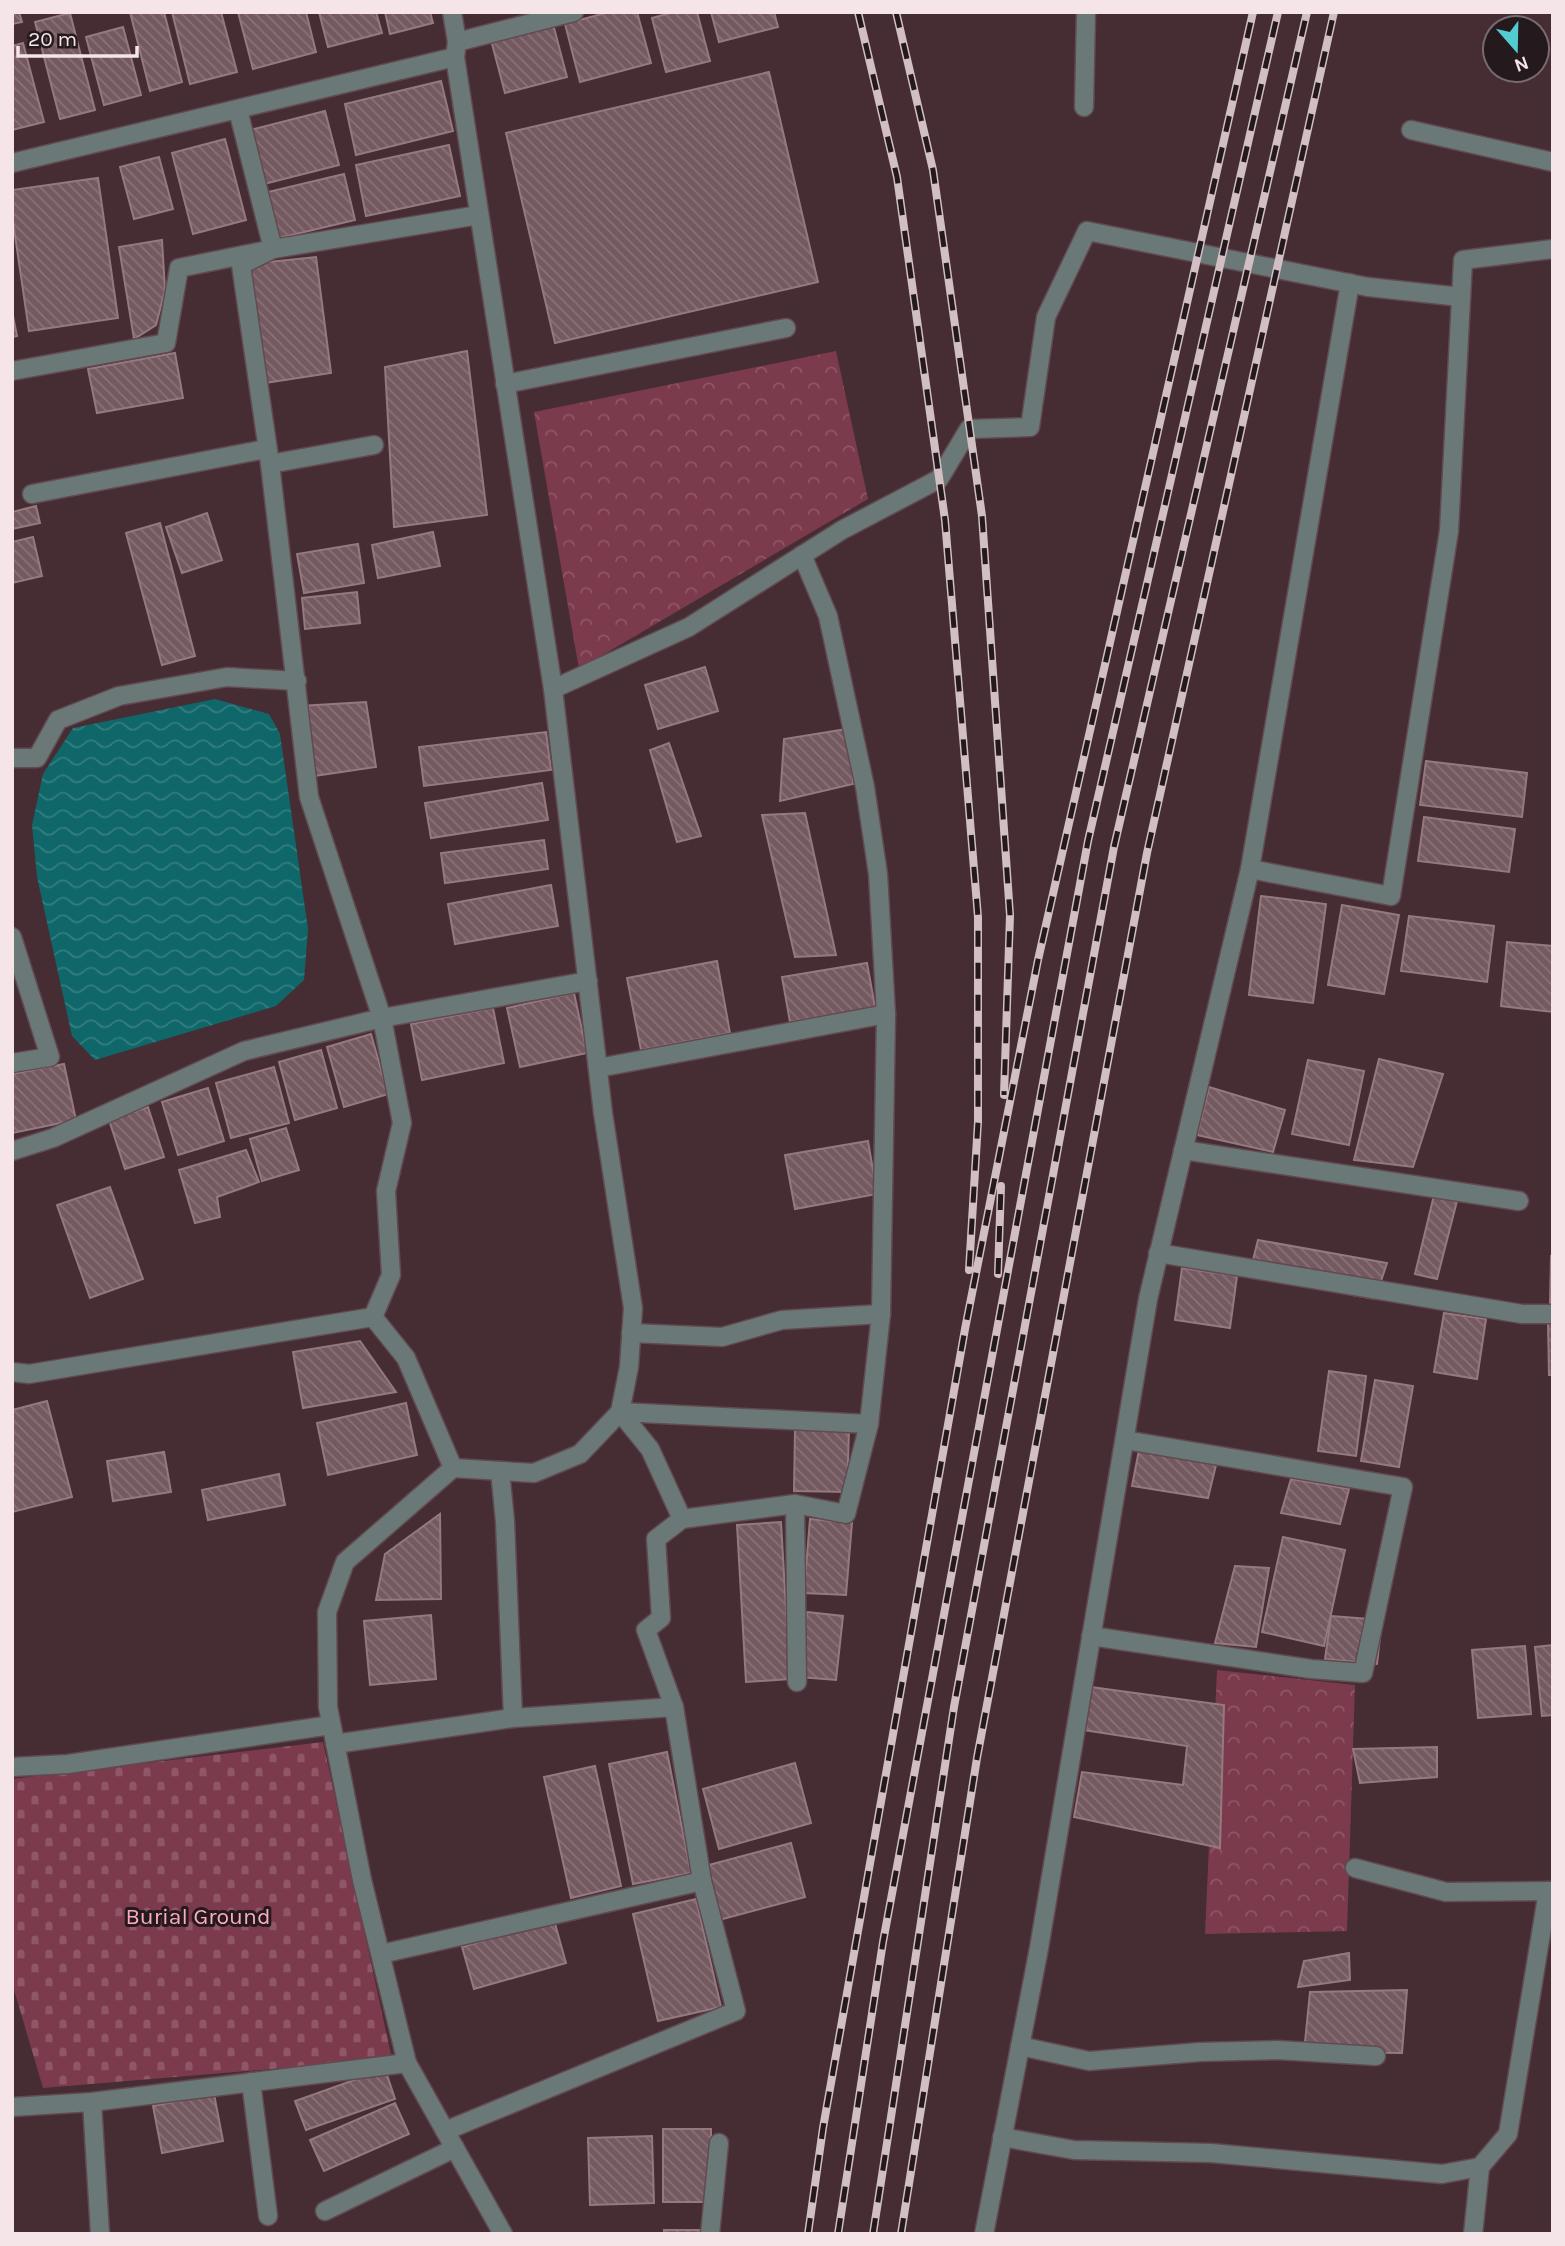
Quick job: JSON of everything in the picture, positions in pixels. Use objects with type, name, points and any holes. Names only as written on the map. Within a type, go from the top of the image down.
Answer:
[{"type":"street","points":[[452,12],[479,215],[553,689],[598,1068],[633,1308],[620,1412],[580,1454],[534,1473],[453,1468],[345,1562],[327,1612],[331,1725],[362,1881],[407,2063],[503,2234]]},
{"type":"street","points":[[12,163],[238,110],[456,49],[574,12]]},
{"type":"street","points":[[1084,107],[1086,12]]},
{"type":"street","points":[[238,110],[273,249]]},
{"type":"street","points":[[1411,130],[1553,162]]},
{"type":"street","points":[[12,370],[166,343],[179,268],[273,249],[479,215]]},
{"type":"street","points":[[553,689],[689,627],[842,530],[939,479],[969,429],[1030,426],[1046,317],[1087,230],[1350,283],[1461,297]]},
{"type":"street","points":[[273,249],[241,265],[297,681],[309,797],[382,1018],[402,1123],[386,1191],[391,1275],[373,1317]]},
{"type":"street","points":[[1250,869],[1391,897],[1449,531],[1463,260],[1553,250]]},
{"type":"street","points":[[984,2234],[1020,2046],[1158,1253],[1250,869],[1350,283]]},
{"type":"street","points":[[505,384],[786,328]]},
{"type":"street","points":[[32,494],[268,456],[374,444]]},
{"type":"street","points":[[445,2131],[736,2011],[702,1881],[674,1707],[646,1630],[661,1618],[656,1539],[682,1519],[796,1504],[846,1514],[869,1424],[880,1314],[886,1014],[878,874],[865,787],[828,616],[802,555]]},
{"type":"street","points":[[12,758],[37,758],[58,720],[119,696],[227,677],[297,681]]},
{"type":"street","points":[[12,937],[50,1058],[12,1063]]},
{"type":"street","points":[[12,1151],[53,1138],[244,1051],[382,1018],[587,981]]},
{"type":"street","points":[[598,1068],[886,1014]]},
{"type":"street","points":[[1183,1150],[1520,1201]]},
{"type":"street","points":[[1158,1253],[1522,1314],[1553,1314]]},
{"type":"street","points":[[631,1333],[722,1337],[782,1320],[880,1314]]},
{"type":"street","points":[[12,1372],[29,1374],[373,1317]]},
{"type":"street","points":[[373,1317],[406,1358],[453,1468]]},
{"type":"street","points":[[620,1412],[869,1424]]},
{"type":"street","points":[[620,1412],[650,1449],[682,1519]]},
{"type":"street","points":[[1091,1636],[1311,1669],[1363,1674],[1403,1487],[1125,1440]]},
{"type":"street","points":[[500,1471],[505,1521],[513,1717]]},
{"type":"street","points":[[796,1504],[797,1682]]},
{"type":"street","points":[[335,1744],[513,1717],[674,1707]]},
{"type":"street","points":[[12,1767],[68,1764],[331,1725]]},
{"type":"street","points":[[1355,1868],[1446,1892],[1551,1891],[1508,2134],[1480,2167],[1474,2234]]},
{"type":"street","points":[[380,1954],[702,1881]]},
{"type":"street","points":[[1020,2046],[1089,2061],[1264,2050],[1376,2056]]},
{"type":"street","points":[[12,2107],[92,2102],[407,2063]]},
{"type":"street","points":[[251,2082],[268,2216]]},
{"type":"street","points":[[92,2102],[95,2233]]},
{"type":"street","points":[[1002,2137],[1074,2150],[1211,2152],[1442,2174],[1480,2167]]},
{"type":"street","points":[[710,2234],[719,2143]]},
{"type":"street","points":[[325,2211],[454,2148]]},
{"type":"green space","points":[[836,351],[868,499],[579,669],[534,412]]},
{"type":"green space","points":[[1217,1670],[1355,1685],[1347,1931],[1205,1934]]},
{"type":"green space","name":"Burial Ground","points":[[323,1742],[392,2059],[43,2088],[12,1983],[12,1779]]},
{"type":"water","points":[[215,699],[269,714],[280,734],[308,929],[304,980],[276,1006],[95,1060],[72,1036],[37,877],[32,825],[43,774],[73,728]]},
{"type":"building","points":[[12,12],[19,12],[22,22],[12,24]]},
{"type":"building","points":[[130,12],[164,12],[182,82],[150,91]]},
{"type":"building","points":[[172,12],[221,12],[237,72],[190,84]]},
{"type":"building","points":[[238,12],[306,12],[316,52],[253,69]]},
{"type":"building","points":[[319,12],[376,12],[382,33],[328,47]]},
{"type":"building","points":[[385,12],[430,12],[433,23],[390,34]]},
{"type":"building","points":[[609,12],[637,12],[651,63],[580,82],[565,24]]},
{"type":"building","points":[[674,12],[697,12],[710,61],[666,72],[652,18]]},
{"type":"building","points":[[711,12],[774,12],[778,27],[719,42]]},
{"type":"building","points":[[70,13],[95,110],[60,119],[35,22]]},
{"type":"building","points":[[553,24],[567,77],[505,93],[491,40]]},
{"type":"building","points":[[123,27],[141,95],[104,105],[86,37]]},
{"type":"building","points":[[23,43],[44,122],[12,130],[12,46]]},
{"type":"building","points":[[769,72],[818,282],[555,343],[506,133]]},
{"type":"building","points":[[441,81],[453,131],[356,155],[345,104]]},
{"type":"building","points":[[325,111],[339,165],[264,184],[250,130]]},
{"type":"building","points":[[225,139],[246,220],[193,234],[172,153]]},
{"type":"building","points":[[449,145],[460,196],[366,216],[356,165]]},
{"type":"building","points":[[159,157],[173,209],[134,219],[120,167]]},
{"type":"building","points":[[344,174],[355,220],[279,238],[268,192]]},
{"type":"building","points":[[98,178],[118,318],[29,331],[12,215],[12,190]]},
{"type":"building","points":[[162,240],[165,290],[156,325],[134,339],[119,247]]},
{"type":"building","points":[[316,257],[331,373],[258,384],[241,265]]},
{"type":"building","points":[[12,311],[17,336],[12,337]]},
{"type":"building","points":[[467,351],[487,515],[394,527],[385,367]]},
{"type":"building","points":[[175,353],[183,398],[97,413],[88,369]]},
{"type":"building","points":[[36,506],[40,523],[12,529],[12,512]]},
{"type":"building","points":[[207,513],[222,560],[182,573],[166,527]]},
{"type":"building","points":[[160,523],[195,656],[162,665],[126,533]]},
{"type":"building","points":[[433,532],[440,566],[378,578],[372,545]]},
{"type":"building","points":[[33,537],[42,576],[12,583],[12,542]]},
{"type":"building","points":[[358,544],[364,583],[304,593],[297,554]]},
{"type":"building","points":[[357,592],[360,623],[305,629],[302,598]]},
{"type":"building","points":[[705,667],[718,711],[658,729],[645,685]]},
{"type":"building","points":[[366,702],[376,767],[307,777],[300,706]]},
{"type":"building","points":[[853,728],[853,784],[780,801],[784,739]]},
{"type":"building","points":[[546,732],[551,770],[424,786],[419,747]]},
{"type":"building","points":[[669,743],[701,836],[677,842],[650,750]]},
{"type":"building","points":[[1426,761],[1527,773],[1522,817],[1420,805]]},
{"type":"building","points":[[542,783],[548,820],[431,838],[425,803]]},
{"type":"building","points":[[805,813],[836,955],[795,957],[762,815]]},
{"type":"building","points":[[1424,817],[1515,829],[1509,872],[1418,861]]},
{"type":"building","points":[[544,840],[548,869],[445,883],[441,853]]},
{"type":"building","points":[[551,885],[558,926],[455,944],[448,904]]},
{"type":"building","points":[[1261,896],[1326,904],[1313,1003],[1249,995]]},
{"type":"building","points":[[1342,905],[1399,915],[1384,994],[1328,985]]},
{"type":"building","points":[[1409,916],[1494,926],[1487,982],[1401,971]]},
{"type":"building","points":[[1507,942],[1553,946],[1553,1012],[1501,1006]]},
{"type":"building","points":[[717,961],[730,1033],[641,1050],[627,978]]},
{"type":"building","points":[[867,963],[875,1007],[790,1022],[782,977]]},
{"type":"building","points":[[574,993],[587,1053],[520,1067],[507,1008]]},
{"type":"building","points":[[493,1008],[504,1063],[422,1080],[411,1024]]},
{"type":"building","points":[[371,1034],[388,1094],[344,1107],[327,1047]]},
{"type":"building","points":[[321,1050],[337,1108],[295,1120],[279,1062]]},
{"type":"building","points":[[1379,1059],[1443,1074],[1413,1167],[1354,1160]]},
{"type":"building","points":[[1308,1060],[1364,1071],[1349,1145],[1292,1134]]},
{"type":"building","points":[[64,1064],[76,1120],[12,1133],[12,1074]]},
{"type":"building","points":[[274,1067],[289,1123],[231,1138],[216,1083]]},
{"type":"building","points":[[1209,1087],[1285,1110],[1273,1152],[1197,1135]]},
{"type":"building","points":[[208,1088],[224,1141],[178,1155],[162,1102]]},
{"type":"building","points":[[148,1107],[164,1157],[125,1169],[109,1120]]},
{"type":"building","points":[[286,1128],[299,1170],[262,1181],[250,1139]]},
{"type":"building","points":[[868,1141],[877,1194],[795,1209],[785,1155]]},
{"type":"building","points":[[246,1150],[259,1182],[217,1197],[220,1217],[195,1223],[179,1170]]},
{"type":"building","points":[[110,1187],[143,1279],[90,1298],[57,1205]]},
{"type":"building","points":[[1434,1195],[1457,1201],[1437,1279],[1415,1274]]},
{"type":"building","points":[[1258,1240],[1387,1263],[1375,1299],[1249,1276]]},
{"type":"building","points":[[1553,1256],[1553,1304],[1550,1304]]},
{"type":"building","points":[[1182,1268],[1237,1276],[1230,1328],[1175,1320]]},
{"type":"building","points":[[1444,1313],[1486,1319],[1477,1379],[1434,1372]]},
{"type":"building","points":[[1548,1323],[1553,1323],[1553,1375],[1549,1375]]},
{"type":"building","points":[[360,1341],[396,1392],[303,1408],[293,1352]]},
{"type":"building","points":[[1329,1371],[1366,1376],[1356,1456],[1318,1451]]},
{"type":"building","points":[[1375,1380],[1413,1386],[1399,1467],[1361,1461]]},
{"type":"building","points":[[47,1401],[72,1497],[12,1512],[12,1410]]},
{"type":"building","points":[[406,1403],[417,1455],[328,1475],[317,1423]]},
{"type":"building","points":[[795,1429],[849,1430],[847,1492],[794,1491]]},
{"type":"building","points":[[1139,1450],[1216,1465],[1208,1498],[1132,1486]]},
{"type":"building","points":[[164,1452],[171,1492],[113,1501],[107,1461]]},
{"type":"building","points":[[279,1474],[285,1505],[208,1520],[202,1490]]},
{"type":"building","points":[[1291,1479],[1349,1489],[1340,1524],[1281,1513]]},
{"type":"building","points":[[440,1514],[441,1599],[376,1600],[385,1554]]},
{"type":"building","points":[[810,1519],[852,1523],[846,1595],[804,1593]]},
{"type":"building","points":[[781,1522],[790,1679],[746,1682],[737,1525]]},
{"type":"building","points":[[1283,1537],[1345,1550],[1324,1646],[1262,1632]]},
{"type":"building","points":[[1235,1566],[1269,1568],[1256,1647],[1215,1643]]},
{"type":"building","points":[[807,1612],[843,1616],[836,1680],[800,1677]]},
{"type":"building","points":[[431,1615],[436,1679],[370,1685],[364,1621]]},
{"type":"building","points":[[1331,1616],[1382,1620],[1377,1664],[1325,1659]]},
{"type":"building","points":[[1553,1645],[1553,1715],[1542,1716],[1535,1647]]},
{"type":"building","points":[[1525,1646],[1531,1714],[1478,1718],[1472,1650]]},
{"type":"building","points":[[1091,1687],[1224,1705],[1220,1848],[1074,1817],[1082,1772],[1183,1785],[1187,1746],[1083,1730]]},
{"type":"building","points":[[1437,1747],[1437,1777],[1360,1783],[1353,1749]]},
{"type":"building","points":[[667,1752],[691,1873],[633,1884],[609,1764]]},
{"type":"building","points":[[795,1763],[811,1823],[719,1849],[703,1789]]},
{"type":"building","points":[[595,1766],[621,1886],[571,1898],[544,1777]]},
{"type":"building","points":[[791,1843],[805,1897],[719,1920],[705,1866]]},
{"type":"building","points":[[696,1899],[721,2007],[658,2021],[633,1914]]},
{"type":"building","points":[[554,1920],[566,1963],[474,1989],[462,1947]]},
{"type":"building","points":[[1349,1953],[1350,1980],[1298,1987],[1304,1961]]},
{"type":"building","points":[[1407,1990],[1402,2053],[1304,2052],[1310,1992]]},
{"type":"building","points":[[385,2069],[395,2099],[306,2130],[295,2101]]},
{"type":"building","points":[[214,2094],[223,2141],[162,2153],[153,2106]]},
{"type":"building","points":[[395,2103],[409,2134],[324,2171],[310,2140]]},
{"type":"building","points":[[663,2129],[711,2129],[711,2202],[663,2202]]},
{"type":"building","points":[[652,2136],[654,2203],[590,2205],[588,2138]]},
{"type":"building","points":[[664,2230],[705,2230],[705,2234],[664,2234]]},
{"type":"railway","points":[[858,12],[897,177],[945,520],[978,917],[978,1122],[969,1270]]},
{"type":"railway","points":[[896,12],[933,170],[982,516],[1010,915],[1004,1095]]},
{"type":"railway","points":[[808,2234],[823,2128],[965,1329],[1038,960],[1253,12]]},
{"type":"railway","points":[[838,2234],[883,1942],[1088,841],[1278,12]]},
{"type":"railway","points":[[873,2234],[954,1707],[1114,847],[1307,12]]},
{"type":"railway","points":[[901,2234],[977,1758],[1147,853],[1334,12]]},
{"type":"railway","points":[[998,1274],[1001,1186]]}]
